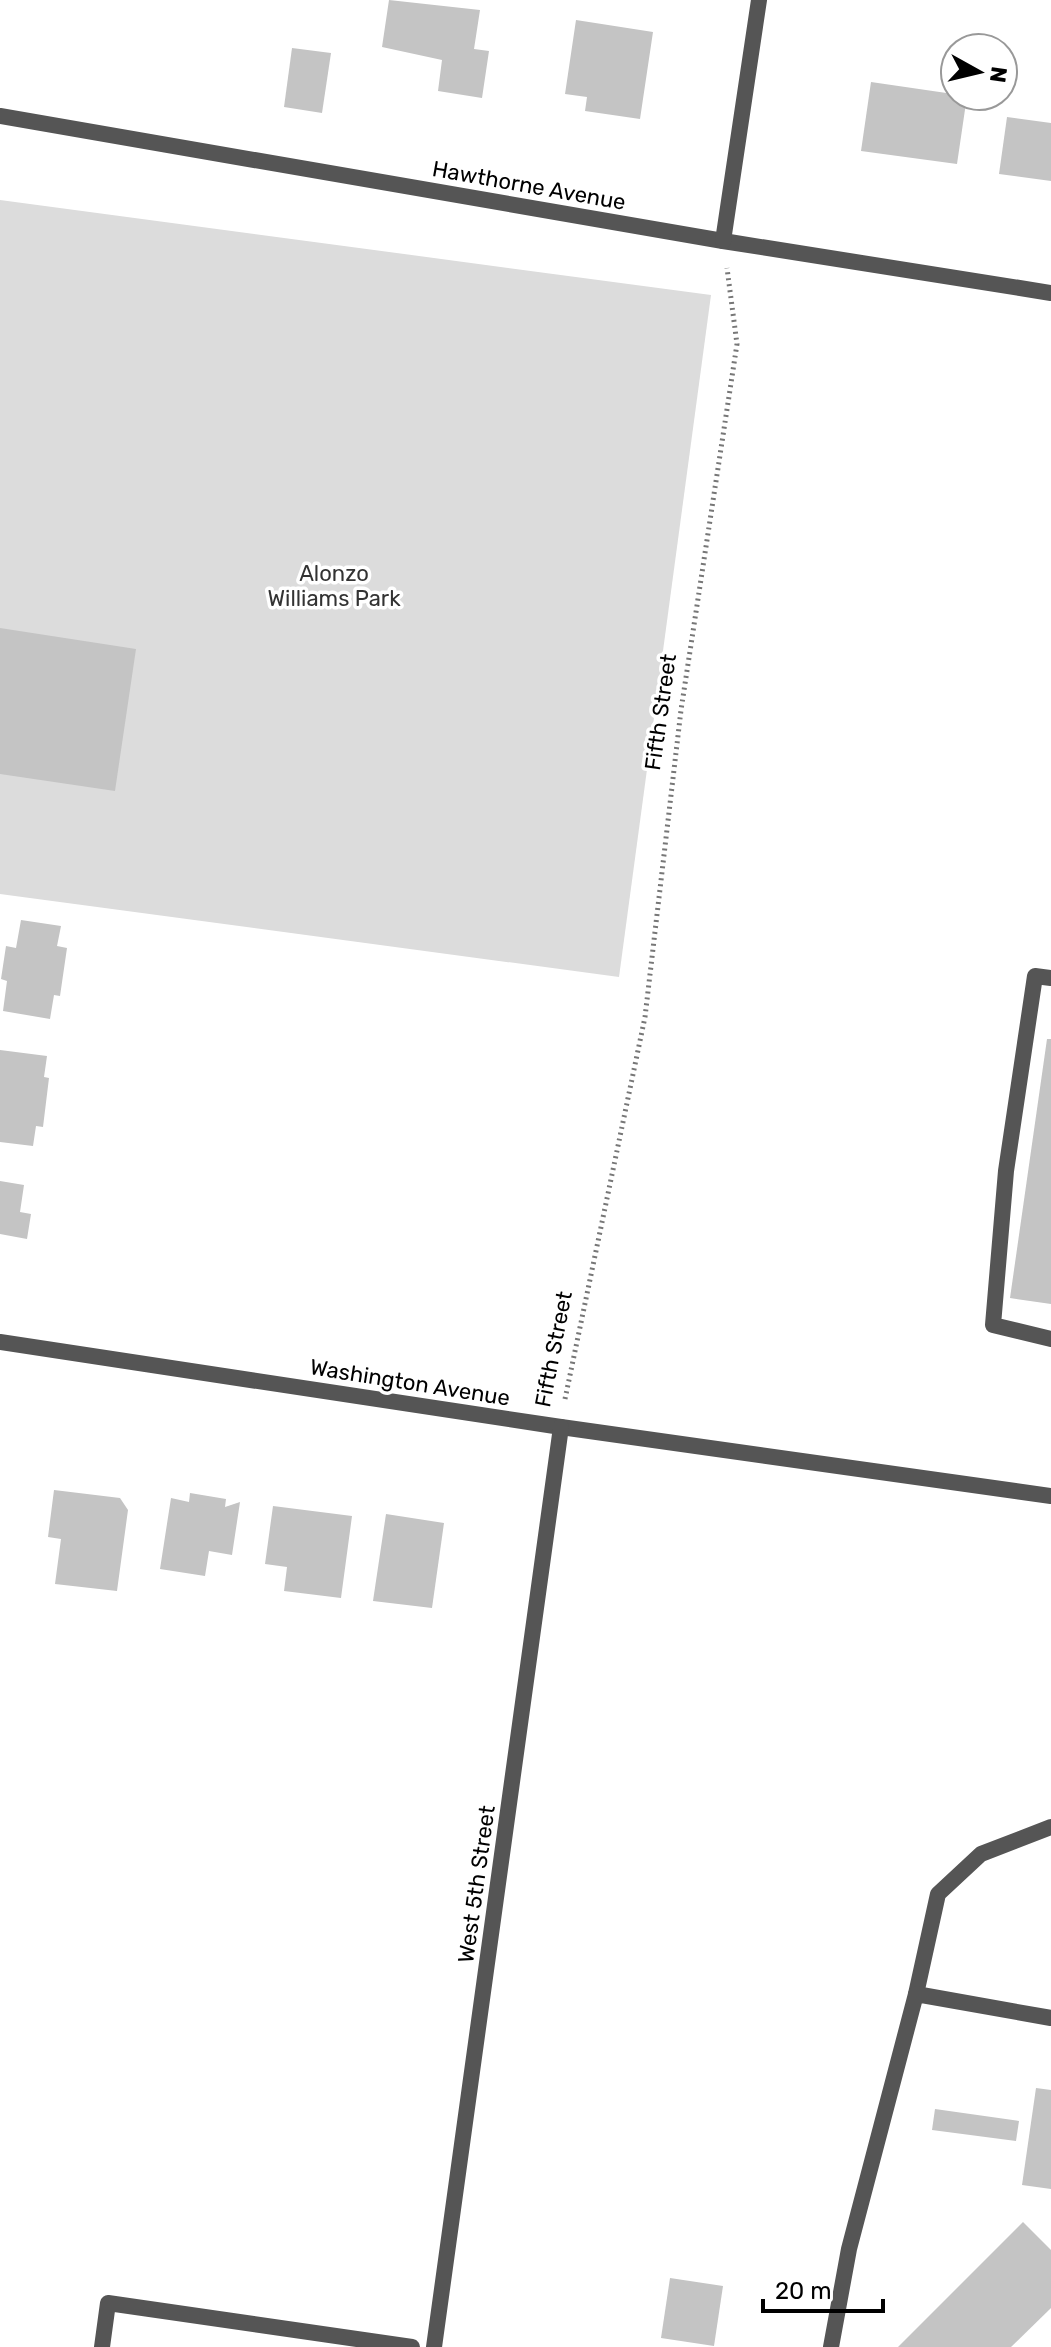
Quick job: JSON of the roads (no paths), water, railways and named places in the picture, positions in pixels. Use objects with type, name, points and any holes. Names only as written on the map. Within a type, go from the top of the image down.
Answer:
[{"type":"street","points":[[723,241],[759,0]]},
{"type":"street","name":"Hawthorne Avenue","points":[[0,116],[723,241],[1051,293]]},
{"type":"street","points":[[1051,978],[1035,976],[1006,1171],[993,1325],[1051,1339]]},
{"type":"street","name":"Washington Avenue","points":[[0,1342],[561,1427],[1051,1496]]},
{"type":"street","name":"West 5th Street","points":[[434,2347],[561,1427]]},
{"type":"street","points":[[831,2347],[849,2249],[916,1994],[938,1894],[981,1854],[1051,1827]]},
{"type":"street","points":[[916,1994],[1051,2018]]},
{"type":"street","points":[[102,2347],[108,2303],[412,2347]]},
{"type":"park label","name":"Alonzo Williams Park","points":[[334,586]]}]
